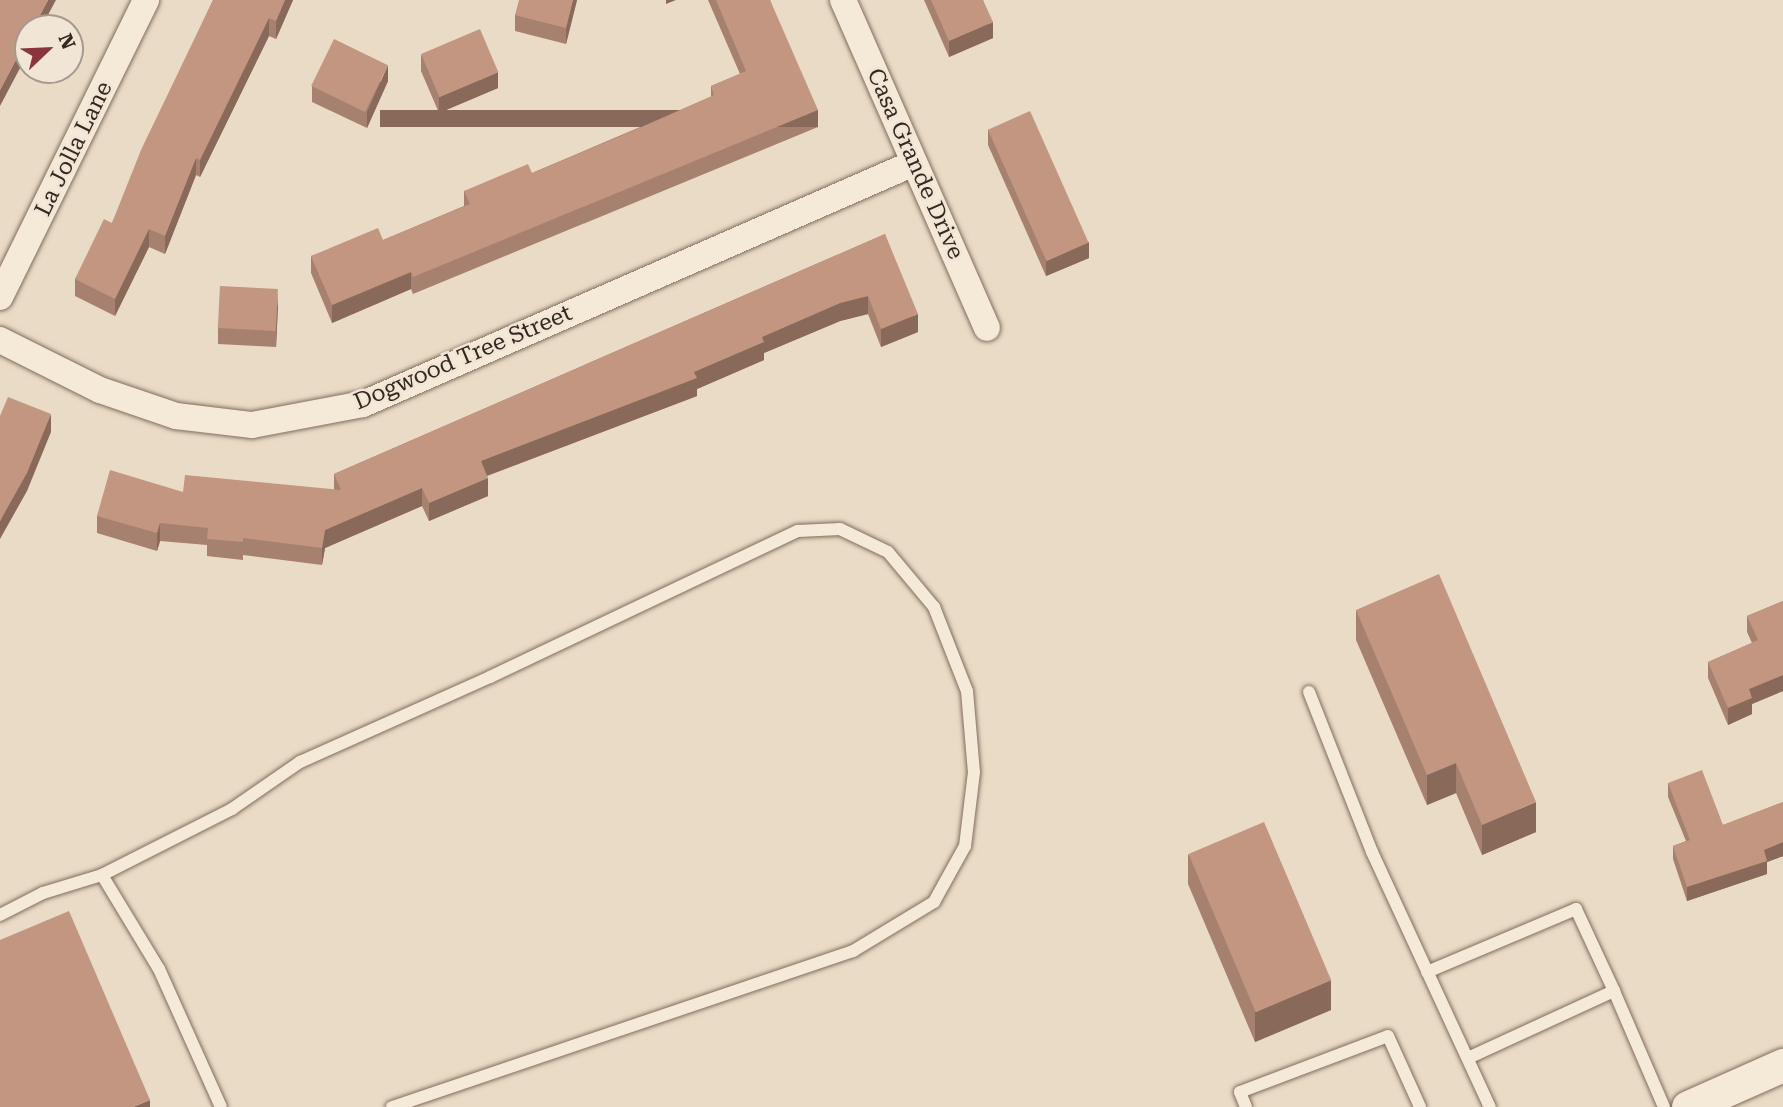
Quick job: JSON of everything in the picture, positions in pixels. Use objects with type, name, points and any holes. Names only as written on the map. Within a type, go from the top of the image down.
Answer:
[{"type":"street","name":"La Jolla Lane","points":[[0,297],[146,0]]},
{"type":"street","name":"Casa Grande Drive","points":[[843,0],[987,328]]},
{"type":"street","name":"Dogwood Tree Street","points":[[0,340],[27,350],[100,390],[176,416],[252,425],[363,404],[914,163]]},
{"type":"street","points":[[1702,1104],[1783,1065]]},
{"type":"lane","points":[[0,915],[43,893],[102,875],[232,809],[300,762],[798,531],[840,529],[888,552],[934,607],[967,691],[974,772],[965,846],[934,902],[853,951],[392,1107]]},
{"type":"lane","points":[[1309,692],[1372,852],[1490,1107]]},
{"type":"lane","points":[[102,875],[159,969],[221,1107]]},
{"type":"lane","points":[[1427,972],[1576,909],[1664,1107]]},
{"type":"lane","points":[[1468,1058],[1614,991]]},
{"type":"lane","points":[[1246,1107],[1240,1092],[1388,1036],[1420,1107]]},
{"type":"building","points":[[0,0],[48,0],[40,14],[14,14],[14,64],[0,90]]},
{"type":"building","points":[[213,0],[285,0],[276,21],[269,18],[200,160],[196,158],[165,236],[149,229],[115,299],[75,279],[104,219],[112,223],[141,150]]},
{"type":"building","points":[[519,0],[573,0],[566,28],[515,15]]},
{"type":"building","points":[[716,0],[770,0],[818,110],[413,277],[411,272],[332,305],[311,256],[378,228],[383,240],[470,204],[464,191],[528,164],[532,173],[621,136],[714,95],[711,86],[746,71]]},
{"type":"building","points":[[931,0],[983,0],[993,22],[949,41]]},
{"type":"building","points":[[480,29],[498,72],[439,97],[421,54]]},
{"type":"building","points":[[334,39],[388,65],[365,112],[311,86]]},
{"type":"building","points":[[1030,111],[1089,243],[1047,261],[988,130]]},
{"type":"building","points":[[885,234],[918,314],[881,329],[868,296],[840,303],[762,337],[764,342],[694,372],[697,378],[481,461],[488,478],[429,503],[422,488],[325,530],[322,548],[243,538],[243,542],[207,539],[208,528],[160,523],[157,533],[97,516],[110,470],[183,492],[185,475],[341,490],[334,474]]},
{"type":"building","points":[[220,286],[278,289],[276,331],[218,328]]},
{"type":"building","points":[[8,397],[51,414],[27,473],[0,521],[0,416]]},
{"type":"building","points":[[1439,574],[1536,802],[1482,825],[1456,763],[1427,775],[1356,610]]},
{"type":"building","points":[[1783,601],[1783,675],[1749,689],[1752,698],[1728,708],[1708,662],[1758,640],[1747,616]]},
{"type":"building","points":[[1702,770],[1723,825],[1783,802],[1783,842],[1764,850],[1767,861],[1687,887],[1673,846],[1690,840],[1668,783]]},
{"type":"building","points":[[1264,822],[1331,980],[1256,1012],[1189,854]]},
{"type":"building","points":[[69,911],[150,1100],[133,1107],[0,1107],[0,940]]}]
